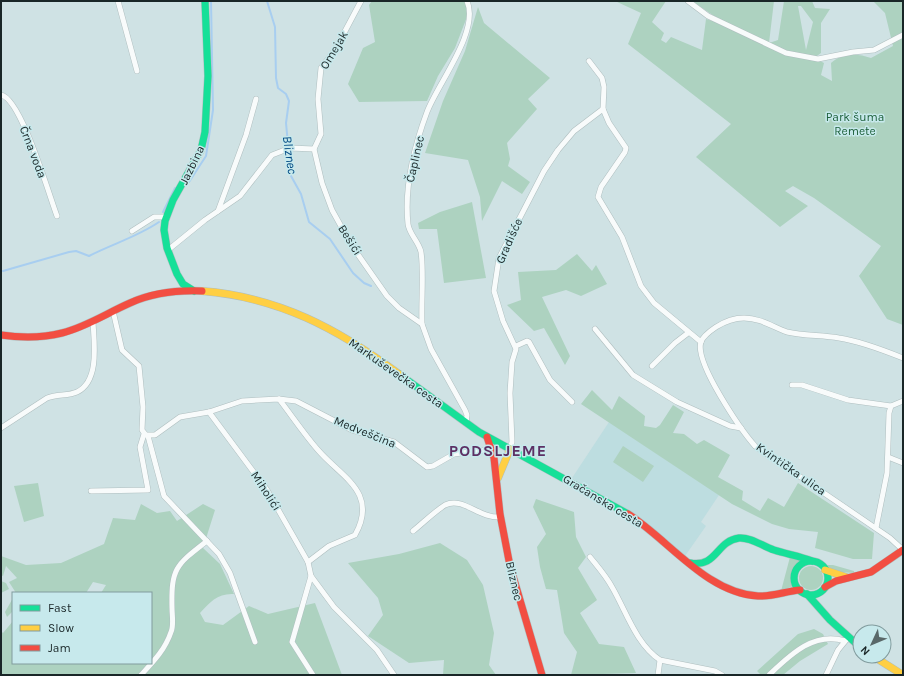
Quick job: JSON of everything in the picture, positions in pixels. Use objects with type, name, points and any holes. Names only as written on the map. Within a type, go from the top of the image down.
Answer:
[{"type":"main road","name":"Jazbina","points":[[195,291],[184,285],[178,277],[168,250],[164,230],[167,217],[178,192],[201,150],[203,143],[208,97],[205,1]]},
{"type":"main road","points":[[170,292],[177,284],[178,277]]},
{"type":"main road","name":"Markuševečka cesta","points":[[1,335],[17,338],[54,336],[67,333],[144,298],[170,292],[195,291],[240,295],[265,300],[302,314],[355,342],[466,423],[510,449]]},
{"type":"main road","name":"Bliznec","points":[[487,436],[492,450],[501,516],[510,566],[520,608],[532,639],[542,675]]},
{"type":"main road","name":"Bliznec","points":[[497,483],[500,471],[510,449]]},
{"type":"main road","name":"Gračanska cesta","points":[[510,449],[636,519],[708,578],[756,596],[771,596],[800,590]]},
{"type":"main road","points":[[708,578],[706,568],[709,561],[722,546],[738,538],[749,540],[770,549],[794,554],[820,564],[826,570],[835,574],[848,578]]},
{"type":"main road","points":[[807,594],[813,594],[848,578],[858,577],[871,572],[903,550]]},
{"type":"main road","points":[[688,562],[699,565],[709,561]]},
{"type":"main road","points":[[812,561],[803,563],[796,571],[794,581],[800,590],[807,594],[847,639],[852,642]]},
{"type":"main road","points":[[823,612],[819,602],[827,581],[826,570]]},
{"type":"main road","points":[[886,664],[903,675]]},
{"type":"street","points":[[118,1],[137,71]]},
{"type":"street","name":"Omejak","points":[[314,149],[321,134],[318,99],[321,68],[335,50],[361,1]]},
{"type":"street","name":"Čaplinec","points":[[422,324],[420,250],[408,226],[407,192],[411,165],[427,112],[437,89],[460,49],[471,14],[467,1]]},
{"type":"street","points":[[688,1],[708,16],[786,53],[818,59],[853,52],[874,50],[903,35]]},
{"type":"street","points":[[589,61],[602,78],[604,86],[603,109],[609,123],[626,148],[625,152],[601,186],[598,197],[622,237],[641,286],[654,302],[688,333],[701,342],[705,336],[719,325],[736,318],[745,318],[761,321],[788,332],[840,338],[903,358]]},
{"type":"street","name":"Črna voda","points":[[1,95],[10,100],[19,115],[36,155],[57,216]]},
{"type":"street","points":[[218,212],[246,135],[256,99]]},
{"type":"street","name":"Gradišće","points":[[516,346],[503,321],[494,291],[499,258],[544,171],[558,150],[574,131],[603,109]]},
{"type":"street","points":[[168,250],[240,196],[272,155],[284,149],[290,148],[314,149]]},
{"type":"street","name":"Bešići","points":[[314,149],[322,183],[332,210],[352,246],[387,296],[399,308],[422,324]]},
{"type":"street","points":[[132,231],[154,217],[167,217]]},
{"type":"street","points":[[113,311],[122,350],[138,366],[143,407],[142,430],[146,435],[164,496],[219,554],[230,573],[255,642]]},
{"type":"street","points":[[1,428],[47,398],[54,395],[72,394],[83,388],[91,373],[95,361],[93,322]]},
{"type":"street","points":[[422,324],[431,349],[467,415],[466,423]]},
{"type":"street","points":[[595,328],[633,375],[677,402],[733,427],[741,428]]},
{"type":"street","points":[[652,366],[669,348],[688,333]]},
{"type":"street","points":[[510,449],[512,442],[510,393],[516,346],[527,341],[529,342],[550,380],[572,402]]},
{"type":"street","name":"Kvintička ulica","points":[[701,342],[701,354],[710,378],[741,428],[755,446],[876,528],[903,550]]},
{"type":"street","points":[[792,385],[802,385],[848,400],[891,406],[903,401]]},
{"type":"street","points":[[279,399],[318,450],[357,487],[364,514],[355,534],[329,546],[308,562]]},
{"type":"street","name":"Medveščina","points":[[146,435],[155,435],[180,417],[209,412],[242,401],[279,399],[296,401],[352,430],[394,442],[427,467],[454,454],[492,450]]},
{"type":"street","points":[[876,528],[887,473],[889,413],[891,406]]},
{"type":"street","name":"Miholići","points":[[209,412],[267,490],[308,562],[311,576],[334,607],[377,650],[394,675]]},
{"type":"street","points":[[91,491],[148,490],[140,447],[146,435]]},
{"type":"street","points":[[888,457],[903,463]]},
{"type":"street","points":[[413,531],[444,506],[452,503],[461,504],[486,516],[501,516]]},
{"type":"street","points":[[152,663],[158,657],[172,631],[172,580],[176,569],[183,559],[207,541]]},
{"type":"street","points":[[590,557],[610,583],[643,643],[660,660],[703,669],[722,675]]},
{"type":"street","name":"Miholići","points":[[311,576],[292,642],[313,675]]},
{"type":"street","points":[[769,675],[794,653],[812,642],[834,638],[847,639]]},
{"type":"street","points":[[826,675],[838,650],[847,639]]},
{"type":"street","points":[[658,675],[660,660]]},
{"type":"street","points":[[141,675],[151,664]]},
{"type":"shaded area","points":[[609,422],[719,495],[701,522],[706,526],[685,556],[667,540],[572,478]]},
{"type":"green space","points":[[372,1],[464,1],[470,9],[455,48],[438,76],[427,101],[359,102],[348,84],[363,48],[375,42],[369,5]]},
{"type":"green space","name":"Park šuma Remete","points":[[615,1],[666,1],[652,22],[664,33],[661,40],[666,43],[671,37],[702,50],[706,19],[742,30],[714,16],[692,1],[774,1],[769,43],[778,40],[784,1],[812,1],[815,8],[830,9],[821,23],[821,53],[814,58],[824,63],[821,75],[832,81],[831,63],[840,57],[860,55],[871,58],[893,46],[885,13],[873,1],[903,1],[903,325],[887,319],[859,276],[881,246],[814,198],[793,186],[785,191],[808,206],[780,227],[696,157],[731,124],[628,44],[641,13]],"holes":[[[798,6],[801,6],[813,22],[806,50]]]},
{"type":"green space","points":[[478,7],[484,23],[550,78],[528,99],[537,109],[507,143],[510,159],[508,166],[530,182],[522,194],[502,181],[482,221],[480,197],[468,160],[425,153],[443,101],[465,51]]},
{"type":"green space","points":[[472,202],[486,278],[444,283],[437,229],[419,229],[418,223],[440,212]]},
{"type":"green space","points":[[577,254],[592,271],[596,265],[607,284],[581,296],[566,290],[542,297],[570,356],[565,365],[544,328],[534,331],[507,305],[521,300],[518,272],[556,270]]},
{"type":"green space","points":[[592,390],[612,410],[619,396],[645,416],[644,426],[656,428],[660,425],[673,405],[684,412],[673,433],[684,434],[697,444],[704,440],[730,455],[718,477],[743,491],[742,500],[760,511],[768,498],[784,507],[798,483],[874,533],[872,559],[853,559],[815,548],[818,532],[789,529],[772,524],[732,504],[581,404]]},
{"type":"green space","points":[[623,446],[654,466],[643,482],[613,462]]},
{"type":"green space","points":[[38,483],[44,516],[24,522],[14,486]]},
{"type":"green space","points":[[536,499],[574,512],[576,537],[586,557],[578,568],[597,600],[580,613],[599,644],[624,647],[636,673],[571,675],[577,652],[564,633],[557,590],[546,589],[540,567],[537,547],[546,534],[533,507]]},
{"type":"green space","points":[[141,504],[157,513],[170,511],[177,521],[203,504],[215,510],[203,548],[220,564],[234,594],[223,595],[207,605],[200,613],[205,622],[223,625],[249,606],[268,614],[315,603],[342,675],[1,675],[1,631],[3,633],[12,622],[12,664],[152,664],[152,592],[102,592],[106,585],[93,582],[87,592],[15,592],[9,582],[17,578],[6,566],[3,576],[1,575],[1,556],[26,565],[61,563],[104,544],[113,518],[135,520]]},
{"type":"green space","points":[[440,543],[467,560],[483,585],[494,633],[489,665],[496,675],[443,675],[444,660],[409,663],[368,636],[383,615],[378,598],[348,563],[399,554]]},
{"type":"green space","points":[[790,557],[801,560],[791,575],[793,586],[781,591]]},
{"type":"green space","points":[[827,565],[833,565],[854,571],[854,573],[835,571]]},
{"type":"green space","points":[[811,566],[819,570],[823,578],[819,586],[811,590],[803,586],[799,578],[803,570]]},
{"type":"green space","points":[[1,581],[6,583],[9,589],[1,593]]},
{"type":"green space","points":[[12,600],[12,612],[7,617],[5,612]]},
{"type":"green space","points":[[814,629],[823,634],[828,644],[800,661],[783,675],[761,675],[757,671],[798,634]]},
{"type":"waterway","points":[[189,182],[206,156],[213,110],[211,1]]},
{"type":"waterway","name":"Bliznec","points":[[267,1],[275,27],[276,78],[278,88],[286,94],[289,101],[286,123],[291,176],[301,194],[309,222],[330,239],[353,273],[364,283],[371,286]]},
{"type":"waterway","points":[[163,212],[175,188]]},
{"type":"waterway","points":[[3,271],[69,252],[76,251],[89,256],[142,232],[159,222]]},
{"type":"traffic: fast","points":[[194,291],[183,284],[177,274],[167,248],[164,230],[165,221],[173,200],[201,150],[205,132],[208,76],[205,1]]},
{"type":"traffic: fast","points":[[399,374],[479,432],[628,514]]},
{"type":"traffic: fast","points":[[690,563],[706,562],[725,544],[731,540],[739,538],[748,539],[774,550],[812,561]]},
{"type":"traffic: fast","points":[[811,561],[823,566],[828,578],[823,590],[811,595],[799,590],[794,578],[799,566],[811,561]]},
{"type":"traffic: fast","points":[[807,594],[830,620],[852,640]]},
{"type":"traffic: slow","points":[[202,291],[230,294],[257,300],[306,318],[353,343],[399,374]]},
{"type":"traffic: slow","points":[[498,478],[510,449]]},
{"type":"traffic: slow","points":[[825,570],[846,577]]},
{"type":"traffic: slow","points":[[886,664],[903,675]]},
{"type":"traffic: jam","points":[[1,335],[17,337],[54,335],[80,327],[130,303],[147,297],[183,291],[202,291]]},
{"type":"traffic: jam","points":[[487,437],[494,458],[500,514],[510,566],[542,675]]},
{"type":"traffic: jam","points":[[628,514],[688,563],[721,585],[739,593],[768,596],[800,590]]},
{"type":"traffic: jam","points":[[825,587],[836,581],[871,572],[903,550]]},
{"type":"district","name":"PODSLJEME","points":[[498,450]]}]
